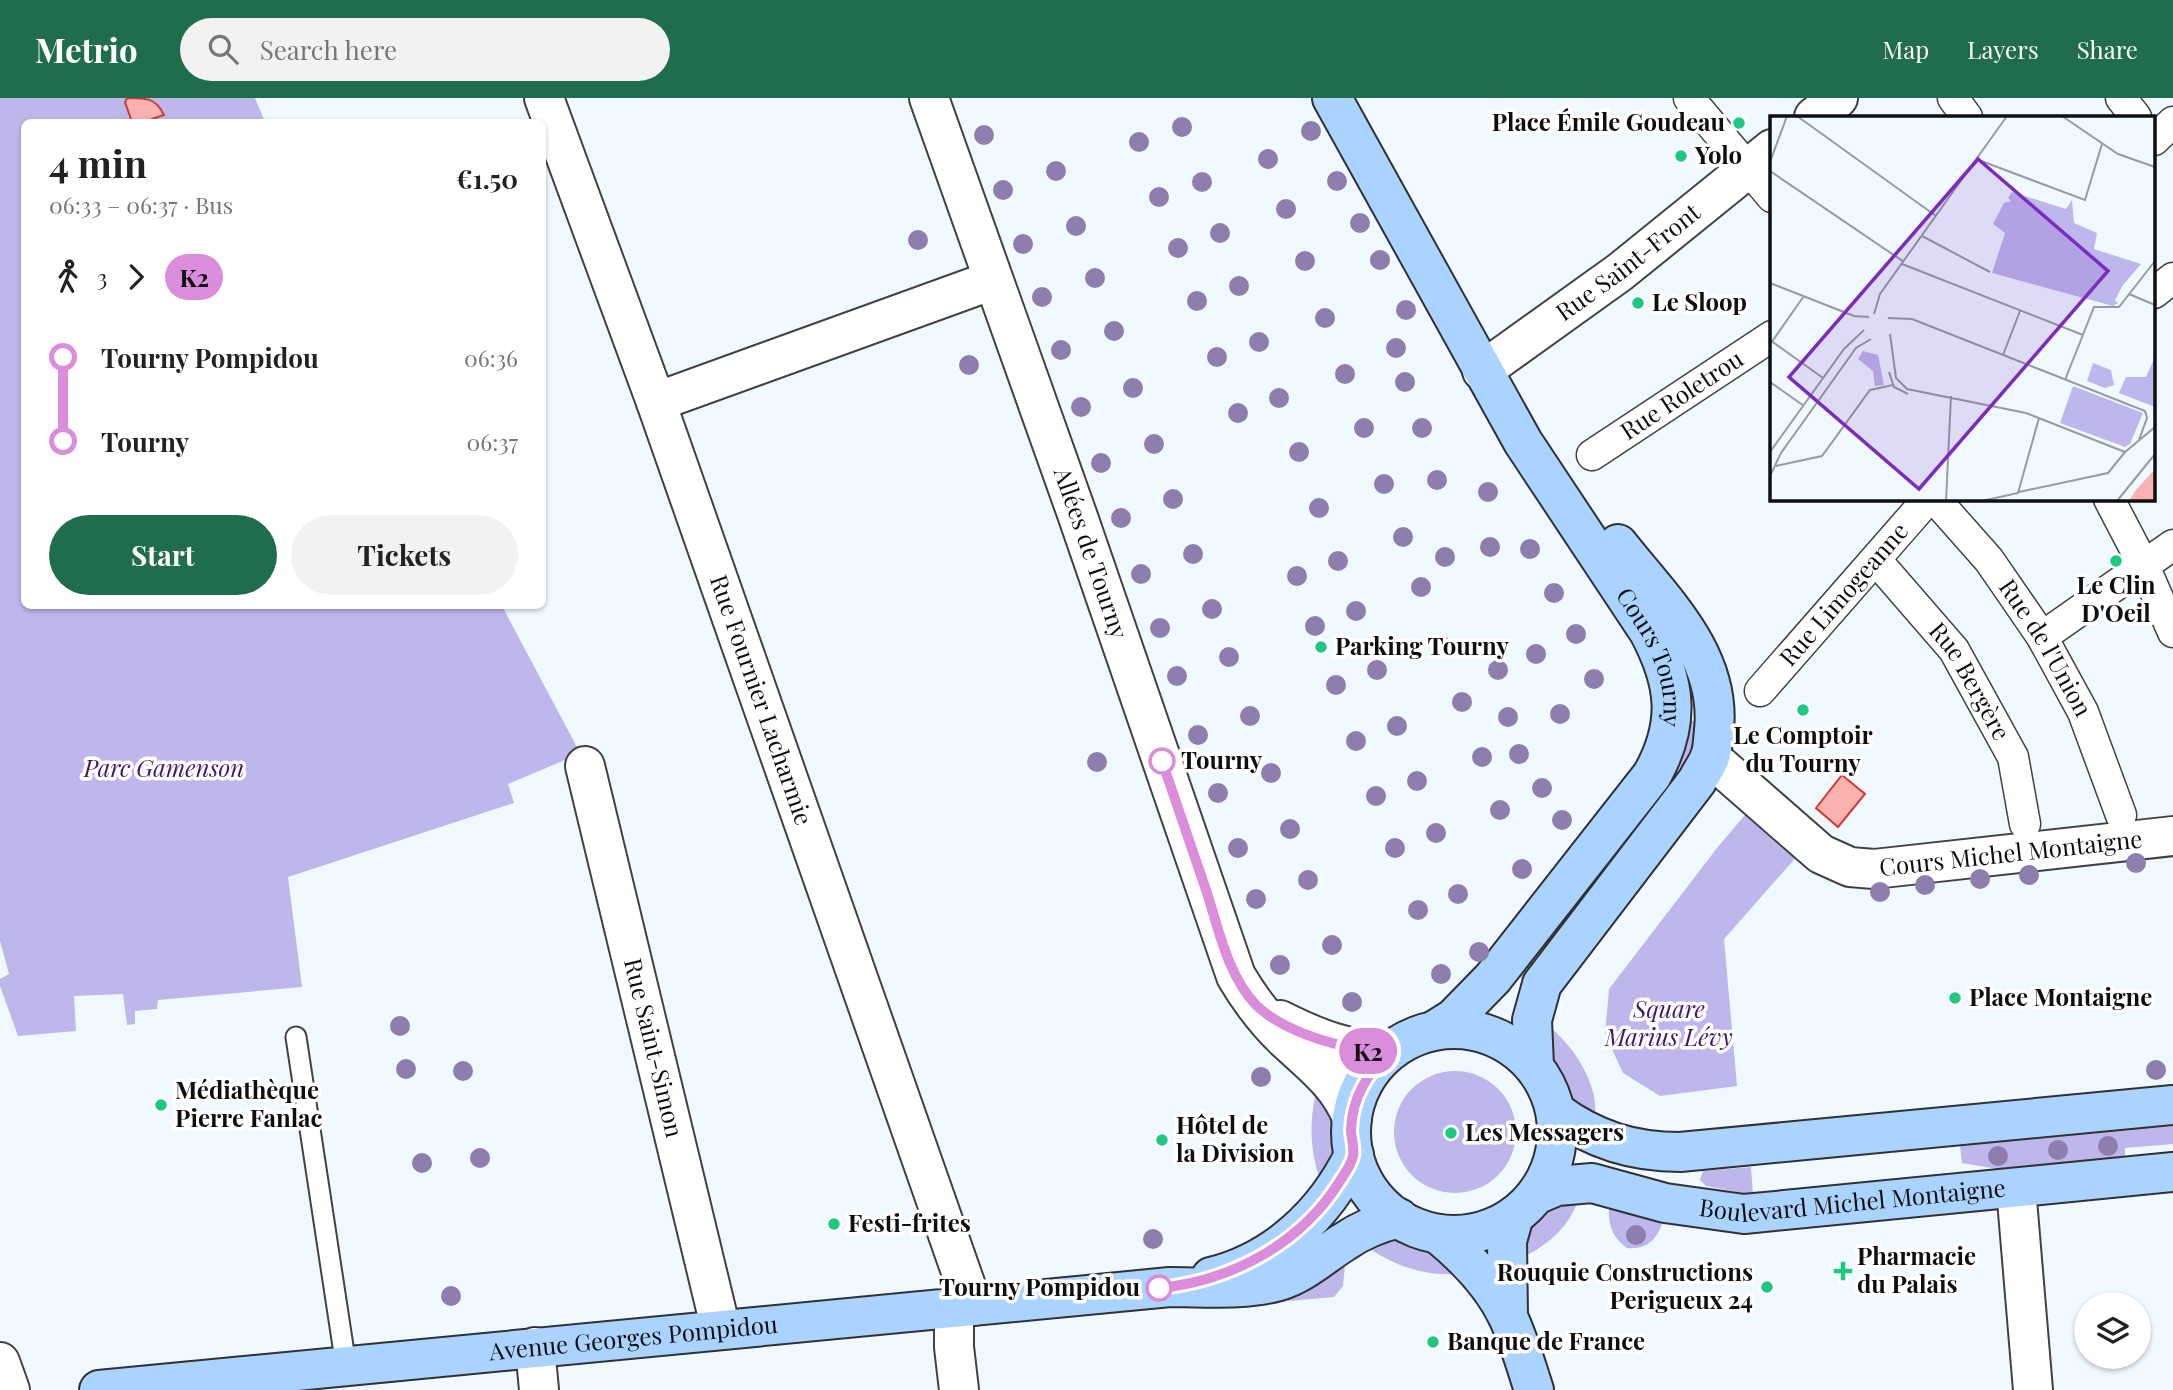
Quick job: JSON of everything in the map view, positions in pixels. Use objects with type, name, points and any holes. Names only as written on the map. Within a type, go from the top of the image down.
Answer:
[{"type":"main road","name":"Cours Tourny","points":[[1332,98],[1523,442],[1649,632],[1662,656],[1673,708],[1669,736],[1652,775],[1493,978],[1454,1017],[1435,1030]]},
{"type":"main road","name":"Cours Tourny","points":[[1502,405],[1539,445],[1696,644],[1709,674],[1715,720],[1710,757],[1697,781],[1542,984],[1532,1020],[1534,1066]]},
{"type":"main road","points":[[1508,1317],[1507,1241],[1526,1205],[1548,1174],[1555,1155],[1556,1112],[1547,1088],[1534,1066],[1514,1048],[1491,1036],[1466,1029],[1435,1030],[1413,1037],[1390,1051],[1372,1070],[1359,1093],[1353,1137],[1361,1177],[1373,1196],[1389,1213],[1438,1234],[1472,1264],[1490,1286],[1508,1317],[1534,1390]]},
{"type":"main road","points":[[1556,1112],[1591,1135],[1612,1143],[1634,1149],[1680,1152],[2173,1105]]},
{"type":"main road","name":"Avenue Georges Pompidou","points":[[1170,1287],[1223,1274],[1279,1246],[1318,1212],[1346,1172],[1353,1137]]},
{"type":"main road","name":"Boulevard Michel Montaigne","points":[[1526,1205],[1557,1186],[1592,1183],[1665,1203],[1744,1214],[2173,1172]]},
{"type":"main road","points":[[1438,1234],[1464,1235],[1491,1229],[1526,1205]]},
{"type":"main road","name":"Avenue Georges Pompidou","points":[[99,1390],[1170,1287],[1220,1287],[1279,1281],[1303,1270],[1352,1236],[1381,1222],[1399,1218]]},
{"type":"street","name":"Rue Fournier Lacharmie","points":[[544,98],[656,402],[964,1307],[954,1347],[959,1390]]},
{"type":"street","name":"Allées de Tourny","points":[[929,98],[1077,514],[1236,976],[1283,1038],[1330,1081],[1347,1106],[1353,1137]]},
{"type":"street","points":[[1689,98],[1764,172]]},
{"type":"street","points":[[1953,98],[1966,116]]},
{"type":"street","points":[[2121,98],[2135,116]]},
{"type":"street","points":[[2156,138],[2173,122]]},
{"type":"street","name":"Rue Saint-Front","points":[[1482,371],[1764,172]]},
{"type":"street","points":[[2156,291],[2173,278]]},
{"type":"street","points":[[656,402],[993,280]]},
{"type":"street","name":"Rue Roletrou","points":[[1592,455],[1770,337]]},
{"type":"street","name":"Rue Limogeanne","points":[[1760,691],[1927,500]]},
{"type":"street","name":"Rue de l'Union","points":[[1936,500],[1989,560],[2042,638],[2083,712],[2121,815]]},
{"type":"street","points":[[2110,500],[2144,566],[2173,632]]},
{"type":"street","points":[[2042,638],[2173,545]]},
{"type":"street","name":"Rue Bergère","points":[[1875,560],[1954,650],[2013,758],[2025,824]]},
{"type":"street","name":"Cours Michel Montaigne","points":[[1710,757],[1821,854],[1850,867],[1874,869],[2173,836]]},
{"type":"street","name":"Rue Saint-Simon","points":[[585,766],[721,1330]]},
{"type":"street","name":"Allées de Tourny","points":[[1257,1006],[1279,1020],[1325,1041],[1360,1051],[1390,1051]]},
{"type":"street","points":[[2016,1188],[2033,1390]]},
{"type":"street","points":[[535,1347],[539,1390]]},
{"type":"street","points":[[0,1362],[10,1390]]},
{"type":"lane","points":[[296,1037],[346,1366]]},
{"type":"green space","name":"Parc Gamenson","points":[[0,98],[255,98],[264,119],[21,119],[21,609],[504,609],[579,751],[565,760],[508,784],[514,803],[288,877],[302,987],[158,1000],[157,1009],[135,1011],[135,1024],[127,1025],[123,994],[74,996],[76,1031],[18,1036],[0,986],[0,979],[9,974],[0,941]]},
{"type":"green space","points":[[1698,720],[1689,761],[1528,981],[1518,976],[1673,775],[1683,753],[1688,722]]},
{"type":"green space","name":"Square Marius Lévy","points":[[1749,810],[1799,854],[1724,939],[1737,1086],[1660,1096],[1623,1073],[1605,1034],[1609,989]]},
{"type":"green space","points":[[1549,1029],[1561,1037],[1584,1068],[1593,1093],[1595,1117],[1578,1105],[1565,1088],[1551,1048]]},
{"type":"green space","points":[[1455,1071],[1479,1075],[1498,1089],[1512,1108],[1516,1132],[1512,1156],[1498,1175],[1479,1189],[1455,1193],[1431,1189],[1412,1175],[1398,1156],[1394,1132],[1398,1108],[1412,1089],[1431,1075]]},
{"type":"green space","points":[[1316,1093],[1336,1120],[1335,1143],[1320,1180],[1314,1159],[1312,1136]]},
{"type":"green space","points":[[2173,1124],[2173,1144],[2125,1148],[2125,1158],[1997,1169],[1962,1163],[1960,1146]]},
{"type":"green space","points":[[1751,1167],[1753,1195],[1706,1186],[1700,1180],[1703,1171]]},
{"type":"green space","points":[[1578,1198],[1571,1216],[1558,1232],[1525,1256],[1526,1229],[1547,1210]]},
{"type":"green space","points":[[1609,1207],[1644,1215],[1662,1224],[1649,1243],[1627,1248],[1612,1230]]},
{"type":"green space","points":[[1395,1239],[1430,1251],[1456,1274],[1408,1268],[1386,1259],[1366,1246]]},
{"type":"green space","points":[[1345,1265],[1343,1286],[1334,1297],[1278,1302]]},
{"type":"shaded area","points":[[127,98],[150,100],[158,105],[164,115],[152,119],[131,119],[125,102]]},
{"type":"shaded area","points":[[1842,775],[1865,794],[1838,827],[1816,808]]},
{"type":"bus line","name":"K2","points":[[1159,1288],[1223,1274],[1255,1260],[1279,1246],[1318,1212],[1346,1172],[1354,1155],[1352,1118],[1359,1093],[1372,1070],[1390,1051],[1360,1051],[1325,1041],[1279,1020],[1257,1006],[1236,976],[1227,953],[1162,761]]},
{"type":"place","name":"Place Émile Goudeau","points":[[1739,123]]},
{"type":"place","name":"Yolo","points":[[1681,156]]},
{"type":"place","name":"Le Sloop","points":[[1638,303]]},
{"type":"place","name":"Le Clin D'Oeil","points":[[2116,561]]},
{"type":"place","name":"Parking Tourny","points":[[1321,647]]},
{"type":"place","name":"Le Comptoir du Tourny","points":[[1803,710]]},
{"type":"place","name":"Tourny","points":[[1162,761]]},
{"type":"place","name":"Place Montaigne","points":[[1955,998]]},
{"type":"place","name":"Médiathèque Pierre Fanlac","points":[[161,1105]]},
{"type":"place","name":"Les Messagers","points":[[1451,1133]]},
{"type":"place","name":"Hôtel de la Division","points":[[1162,1140]]},
{"type":"place","name":"Festi-frites","points":[[834,1224]]},
{"type":"place","name":"Pharmacie du Palais","points":[[1843,1271]]},
{"type":"place","name":"Rouquie Constructions Perigueux 24","points":[[1767,1287]]},
{"type":"place","name":"Tourny Pompidou","points":[[1159,1288]]},
{"type":"place","name":"Banque de France","points":[[1433,1342]]}]
